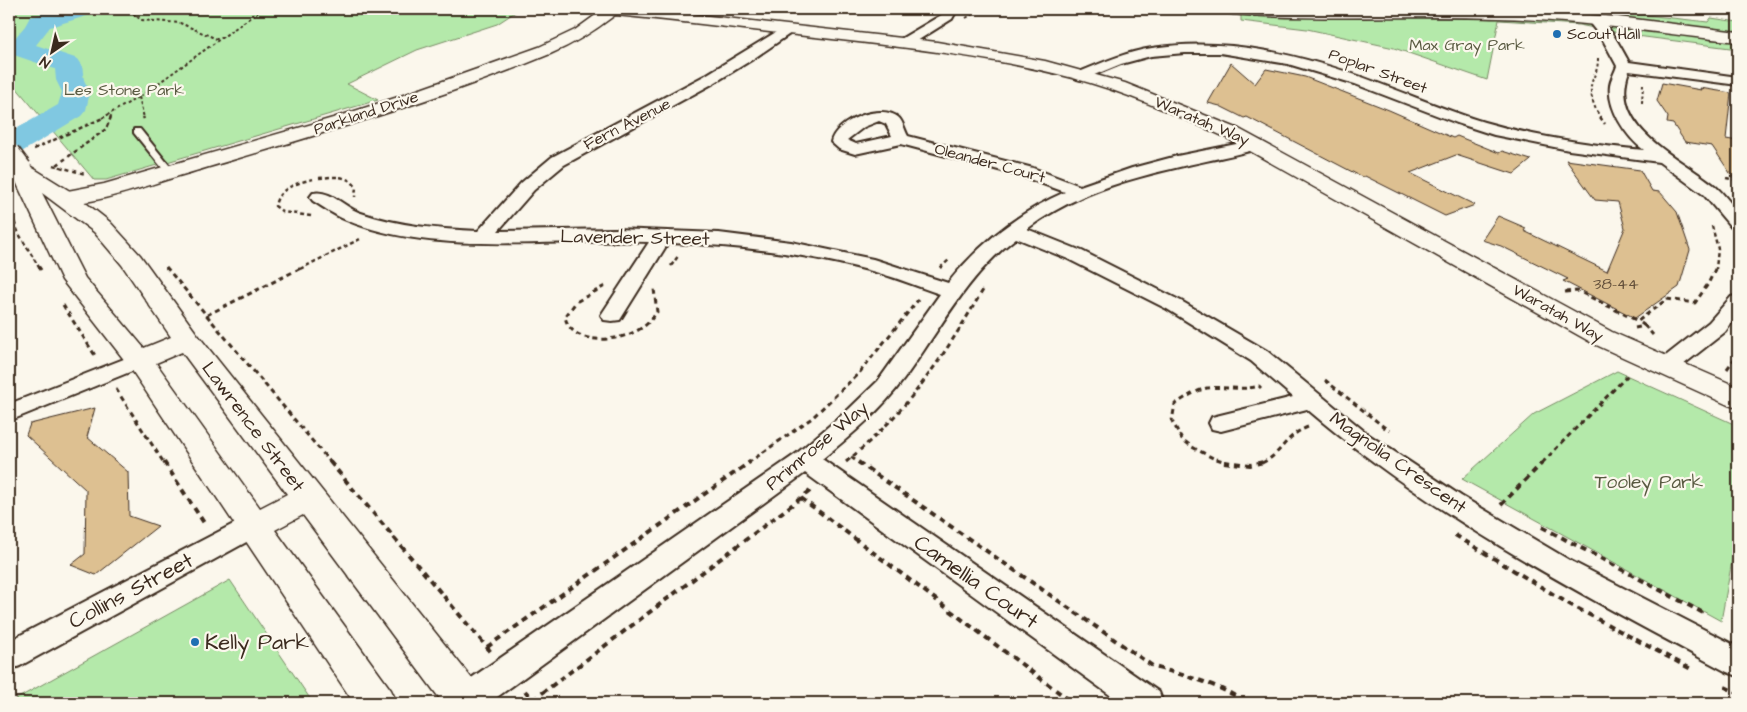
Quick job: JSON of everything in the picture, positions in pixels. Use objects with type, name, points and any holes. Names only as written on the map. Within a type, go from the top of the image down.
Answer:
[{"type":"main road","name":"Waratah Way","points":[[613,9],[981,53],[1082,76],[1173,107],[1256,145],[1603,338],[1738,398]]},
{"type":"main road","name":"Parkland Drive","points":[[41,210],[340,122],[507,65],[567,41],[613,9]]},
{"type":"main road","points":[[1233,9],[1302,13],[1372,11],[1590,18],[1738,32]]},
{"type":"main road","points":[[1510,9],[1738,37]]},
{"type":"main road","points":[[21,157],[41,210],[74,280],[139,360],[378,703]]},
{"type":"main road","name":"Lawrence Street","points":[[21,157],[70,202],[102,227],[131,260],[186,340],[466,703]]},
{"type":"main road","points":[[139,360],[186,340]]},
{"type":"main road","points":[[253,526],[307,498]]},
{"type":"street","points":[[904,43],[948,16],[951,10]]},
{"type":"street","points":[[1590,18],[1609,38],[1624,66],[1617,84],[1618,104],[1639,140],[1710,190],[1738,223]]},
{"type":"street","name":"Fern Avenue","points":[[483,237],[538,176],[557,161],[709,81],[786,30]]},
{"type":"street","name":"Poplar Street","points":[[1082,76],[1105,64],[1142,53],[1189,48],[1246,51],[1295,61],[1327,71],[1475,124],[1504,132],[1599,152],[1662,157]]},
{"type":"street","points":[[1624,66],[1738,81]]},
{"type":"street","name":"Oleander Court","points":[[901,139],[1027,172],[1078,192]]},
{"type":"street","name":"Primrose Way","points":[[466,703],[816,468],[848,425],[886,386],[952,291],[969,270],[1012,230],[1052,204],[1122,175],[1181,158],[1256,145]]},
{"type":"street","name":"Lavender Street","points":[[319,197],[352,216],[384,226],[446,235],[483,237],[616,235],[719,239],[791,248],[873,265],[952,291]]},
{"type":"street","name":"Magnolia Crescent","points":[[1012,230],[1075,255],[1174,305],[1259,356],[1360,441],[1452,502],[1558,568],[1738,662]]},
{"type":"street","points":[[612,314],[662,237]]},
{"type":"street","points":[[1666,367],[1717,327],[1738,301]]},
{"type":"street","points":[[9,413],[139,360]]},
{"type":"street","points":[[1221,423],[1311,400]]},
{"type":"street","name":"Camellia Court","points":[[816,468],[1147,703]]},
{"type":"street","name":"Collins Street","points":[[9,656],[253,526]]},
{"type":"lane","points":[[136,131],[170,172]]},
{"type":"path","points":[[139,9],[134,14],[141,20],[180,24],[220,40]]},
{"type":"path","points":[[21,157],[139,98],[262,9]]},
{"type":"path","points":[[1598,56],[1598,70],[1591,88],[1595,109],[1605,125]]},
{"type":"path","points":[[1642,104],[1641,95],[1645,69]]},
{"type":"path","points":[[57,165],[106,128],[112,113]]},
{"type":"path","points":[[49,164],[95,177],[104,184],[107,190]]},
{"type":"path","points":[[313,217],[279,210],[275,206],[278,195],[296,184],[310,180],[338,177],[355,183],[355,198],[358,203]]},
{"type":"path","points":[[1638,321],[1667,299],[1695,303],[1708,285],[1718,266],[1715,235],[1713,227],[1707,220]]},
{"type":"path","points":[[207,315],[384,226]]},
{"type":"path","points":[[165,266],[534,702],[801,498],[816,468],[851,457],[883,428],[928,378],[948,350],[985,288]]},
{"type":"path","points":[[1558,292],[1578,291],[1645,326]]},
{"type":"path","points":[[487,647],[812,418],[860,372],[922,295]]},
{"type":"path","points":[[1725,371],[1738,354]]},
{"type":"path","points":[[1501,505],[1630,374],[1623,370]]},
{"type":"path","points":[[114,386],[208,528],[199,532]]},
{"type":"path","points":[[851,457],[1154,667],[1206,682],[1229,691],[1247,703]]},
{"type":"path","points":[[801,498],[1073,703]]},
{"type":"green space","name":"Les Stone Park","points":[[520,9],[497,24],[417,50],[347,84],[378,100],[106,180],[94,180],[9,79],[9,10]]},
{"type":"green space","name":"Max Gray Park","points":[[1179,9],[1592,9],[1708,22],[1711,18],[1738,22],[1738,49],[1629,35],[1579,25],[1499,20],[1487,80],[1394,48],[1307,29],[1241,21],[1241,16]]},
{"type":"green space","name":"Tooley Park","points":[[1617,371],[1738,426],[1738,528],[1721,621],[1462,479],[1534,414]]},
{"type":"green space","name":"Kelly Park","points":[[230,580],[313,703],[9,703]]},
{"type":"building","points":[[1231,63],[1255,84],[1266,69],[1305,77],[1453,138],[1457,136],[1499,153],[1502,151],[1531,160],[1514,174],[1456,155],[1410,173],[1475,205],[1445,216],[1365,176],[1362,177],[1247,117],[1244,118],[1220,106],[1208,103]]},
{"type":"building","points":[[1662,83],[1731,93],[1726,139],[1738,141],[1738,185],[1712,146],[1685,142],[1673,124],[1667,123],[1668,117],[1657,101]]},
{"type":"building","points":[[1566,160],[1640,170],[1652,191],[1660,192],[1677,212],[1690,250],[1679,287],[1635,318],[1563,281],[1568,279],[1501,246],[1482,240],[1498,216],[1526,228],[1524,231],[1607,271],[1625,228],[1618,202],[1595,200]]},
{"type":"building","points":[[95,408],[87,437],[128,472],[129,516],[158,526],[96,575],[71,565],[85,554],[86,490],[26,435],[30,424]]},
{"type":"waterway","points":[[9,146],[71,110],[76,92],[70,80],[68,65],[20,48],[36,29],[39,22],[85,9]]},
{"type":"place","name":"Scout Hall","points":[[1557,34]]},
{"type":"place","name":"Kelly Park","points":[[195,642]]}]
